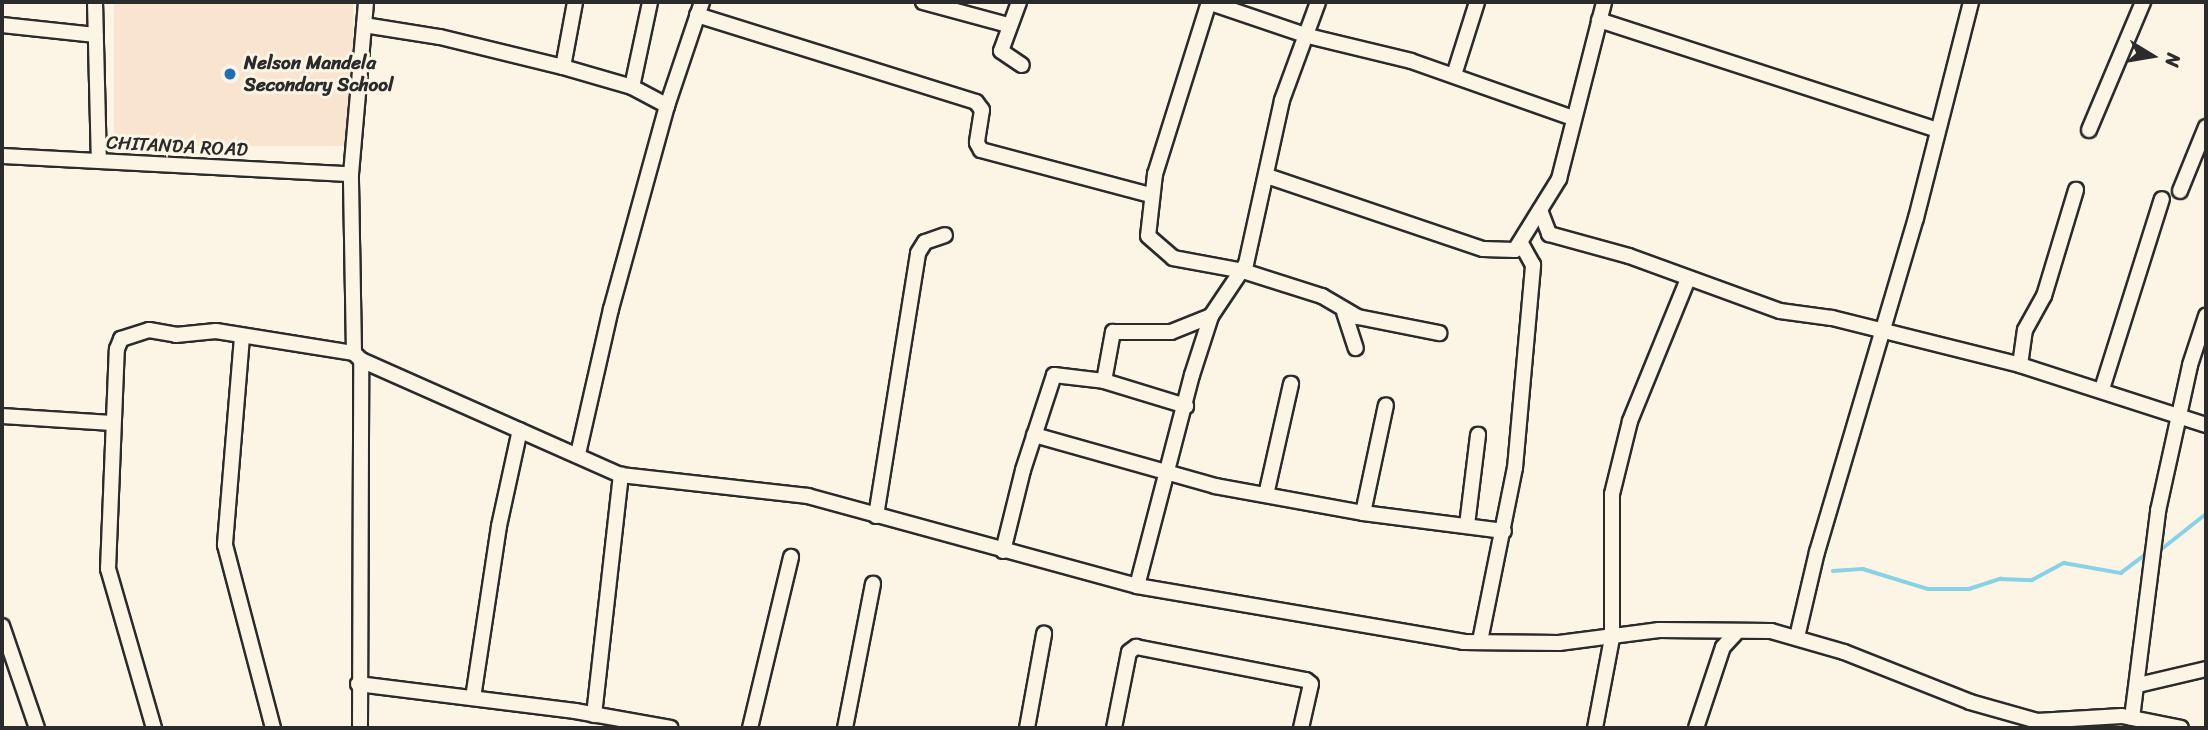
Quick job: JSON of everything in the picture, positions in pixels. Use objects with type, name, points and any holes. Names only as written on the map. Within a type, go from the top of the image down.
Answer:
[{"type":"street","points":[[95,2],[99,161]]},
{"type":"street","points":[[360,728],[358,357],[351,174],[366,2]]},
{"type":"street","points":[[563,67],[575,2]]},
{"type":"street","points":[[632,87],[650,2]]},
{"type":"street","points":[[923,2],[1008,25]]},
{"type":"street","points":[[1018,2],[1008,25],[1003,56],[1022,65]]},
{"type":"street","points":[[1439,333],[1344,312],[1322,296],[1243,271],[1164,254],[1146,226],[1150,195],[1209,2],[1308,36],[1364,46],[1573,118]]},
{"type":"street","points":[[1137,586],[1211,316],[1243,271],[1267,176],[1282,100],[1308,36],[1318,2]]},
{"type":"street","points":[[1454,75],[1477,2]]},
{"type":"street","points":[[1267,176],[1483,249],[1508,252],[1521,243],[1559,178],[1604,2]]},
{"type":"street","points":[[1797,637],[1817,552],[1938,130],[1971,2]]},
{"type":"street","points":[[2089,130],[2143,2]]},
{"type":"street","points":[[579,454],[611,309],[667,106],[700,8],[976,102],[982,110],[977,143],[981,150],[1150,195]]},
{"type":"street","points":[[1598,20],[1938,130]]},
{"type":"street","points":[[2,25],[95,35]]},
{"type":"street","points":[[364,25],[440,37],[563,67],[632,87],[667,106]]},
{"type":"street","points":[[2180,191],[2206,127]]},
{"type":"street","name":"CHITANDA ROAD","points":[[2,156],[351,174]]},
{"type":"street","points":[[2021,365],[2025,330],[2044,296],[2077,190]]},
{"type":"street","points":[[2102,389],[2162,199]]},
{"type":"street","points":[[1540,210],[1549,234],[1629,256],[1780,311],[1832,318],[2021,365],[2102,389],[2206,425]]},
{"type":"street","points":[[876,516],[918,253],[925,242],[945,235]]},
{"type":"street","points":[[1480,640],[1516,468],[1533,265],[1521,243]]},
{"type":"street","points":[[1595,728],[1612,638],[1612,494],[1623,444],[1688,279]]},
{"type":"street","points":[[1344,312],[1356,348]]},
{"type":"street","points":[[1104,381],[1113,332],[1171,332],[1211,316]]},
{"type":"street","points":[[2132,718],[2152,547],[2179,416],[2206,316]]},
{"type":"street","points":[[154,728],[108,569],[117,349],[127,334],[216,331],[358,357],[621,475],[808,496],[1137,586],[1419,637],[1480,640],[1612,638],[1671,630],[1709,629],[1735,634],[1771,631],[1797,637],[2037,725],[2132,718],[2181,728]]},
{"type":"street","points":[[242,337],[225,545],[273,728]]},
{"type":"street","points":[[1003,551],[1034,435],[1054,375],[1104,381],[1186,406]]},
{"type":"street","points":[[1266,495],[1291,384]]},
{"type":"street","points":[[1363,513],[1386,405]]},
{"type":"street","points":[[2,416],[113,423]]},
{"type":"street","points":[[473,698],[499,526],[520,430]]},
{"type":"street","points":[[1034,435],[1166,474],[1266,495],[1363,513],[1504,531]]},
{"type":"street","points":[[1466,525],[1478,435]]},
{"type":"street","points":[[594,715],[621,475]]},
{"type":"street","points":[[750,728],[791,557]]},
{"type":"street","points":[[845,728],[873,584]]},
{"type":"street","points":[[2,626],[37,728]]},
{"type":"street","points":[[1027,728],[1044,634]]},
{"type":"street","points":[[1696,728],[1723,647],[1735,634]]},
{"type":"street","points":[[1114,728],[1129,652],[1136,647],[1306,680],[1311,684],[1301,728]]},
{"type":"street","points":[[2138,684],[2206,669]]},
{"type":"street","points":[[358,684],[594,715],[671,728]]},
{"type":"shaded area","name":"Nelson Mandela Secondary School","points":[[114,2],[353,2],[353,146],[114,146]]},
{"type":"waterway","points":[[2163,548],[2206,514]]},
{"type":"waterway","points":[[1833,571],[1863,569],[1928,589],[1969,589],[2000,579],[2032,580],[2064,563],[2121,573],[2148,553]]},
{"type":"place","name":"Nelson Mandela Secondary School","points":[[230,74]]}]
